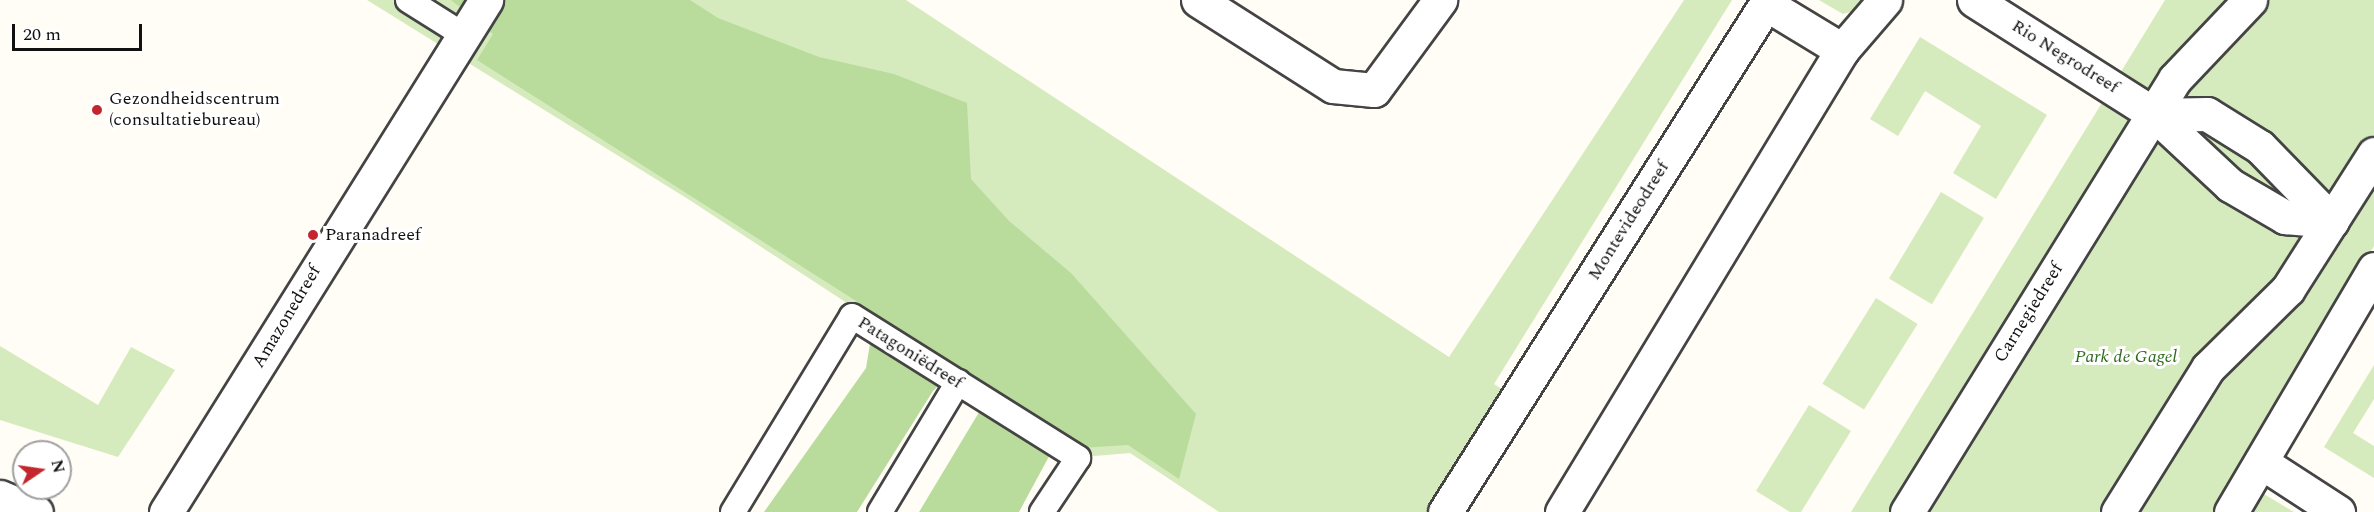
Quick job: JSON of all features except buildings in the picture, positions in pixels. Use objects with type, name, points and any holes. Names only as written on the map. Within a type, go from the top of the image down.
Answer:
[{"type":"street","name":"Amazonedreef","points":[[166,512],[462,34],[486,0]]},
{"type":"street","points":[[1198,0],[1333,86],[1374,90],[1440,0]]},
{"type":"street","points":[[1562,512],[1842,50],[1885,0]]},
{"type":"street","name":"Carnegiedreef","points":[[1907,512],[2182,71],[2250,0]]},
{"type":"street","name":"Rio Negrodreef","points":[[1984,3],[2155,115]]},
{"type":"street","name":"Montevideodreef","points":[[1445,512],[1766,4],[1842,50]]},
{"type":"street","points":[[2155,115],[2207,114],[2259,147],[2332,221]]},
{"type":"street","points":[[2155,115],[2230,185],[2285,217],[2332,221]]},
{"type":"street","points":[[2118,512],[2208,368],[2288,289],[2374,154]]},
{"type":"street","points":[[2231,512],[2374,269]]},
{"type":"street","points":[[2261,462],[2338,512]]},
{"type":"street","points":[[0,497],[36,512]]},
{"type":"lane","points":[[408,0],[462,34]]},
{"type":"lane","name":"Patagoniëdreef","points":[[733,512],[852,316],[1078,458],[1042,512]]},
{"type":"lane","points":[[880,512],[958,382]]},
{"type":"green space","points":[[367,0],[906,0],[1449,357],[1684,0],[1732,0],[1494,384],[1521,401],[1452,512],[1219,512],[1130,453],[1082,457],[688,199]]},
{"type":"green space","points":[[451,0],[690,0],[718,18],[819,57],[894,74],[967,103],[971,179],[1009,221],[1071,273],[1196,414],[1179,479],[1128,445],[1080,448],[1060,436],[1019,512],[919,512],[993,389],[958,366],[933,391],[857,512],[764,512],[866,368],[875,313],[477,60],[493,34]]},
{"type":"green space","points":[[1819,0],[1867,0],[1863,8],[1843,14]]},
{"type":"green space","name":"Park de Gagel","points":[[2165,0],[2374,0],[2374,246],[2234,476],[2294,512],[1851,512]]},
{"type":"green space","points":[[1920,37],[2047,115],[1996,199],[1953,173],[1981,126],[1925,91],[1898,136],[1870,119]]},
{"type":"green space","points":[[1941,192],[1984,218],[1932,304],[1889,279]]},
{"type":"green space","points":[[1876,298],[1918,324],[1864,410],[1822,384]]},
{"type":"green space","points":[[0,346],[98,405],[131,347],[175,370],[118,457],[72,443],[72,440],[64,440],[0,420]]},
{"type":"green space","points":[[2374,365],[2374,399],[2353,433],[2374,446],[2374,478],[2324,447]]},
{"type":"green space","points":[[1809,405],[1851,431],[1801,512],[1790,512],[1756,491]]},
{"type":"place","name":"Gezondheidscentrum (consultatiebureau)","points":[[97,110]]},
{"type":"place","name":"Paranadreef","points":[[313,235]]}]
